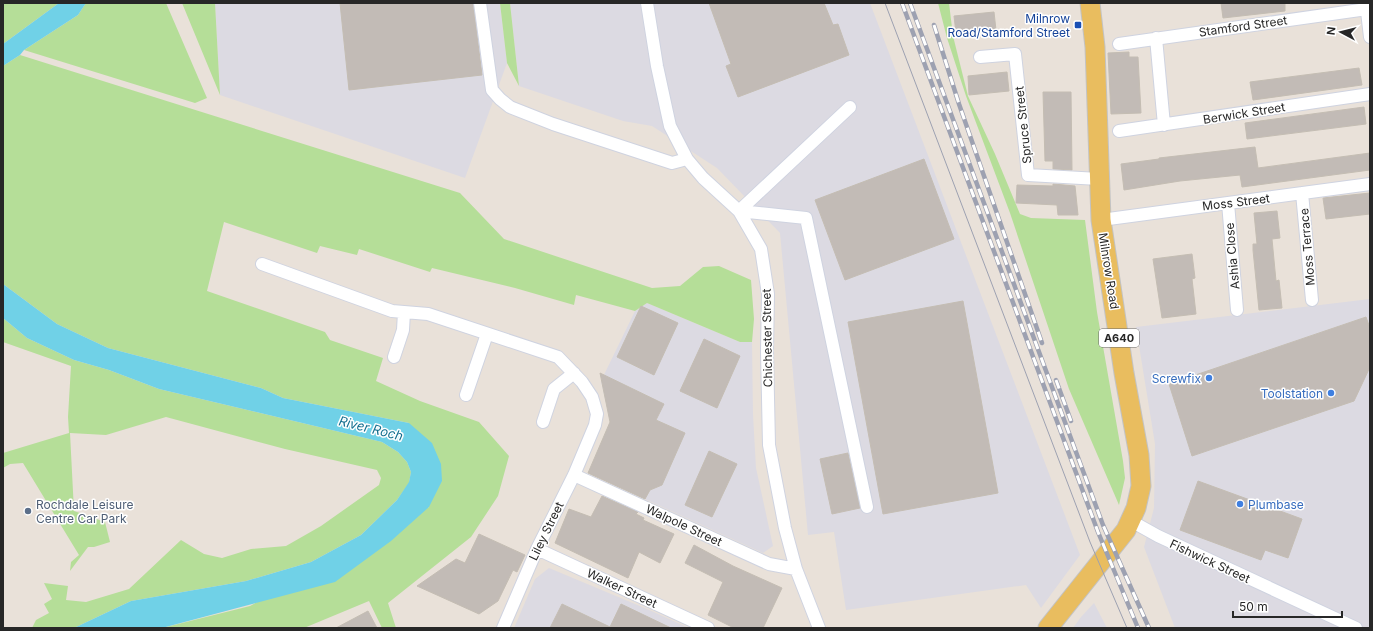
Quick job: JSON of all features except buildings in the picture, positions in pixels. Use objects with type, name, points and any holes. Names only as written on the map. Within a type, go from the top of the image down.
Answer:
[{"type":"main road","name":"Milnrow Road","points":[[1048,628],[1116,545],[1131,521],[1141,486],[1140,463],[1101,220],[1095,47],[1090,3]]},
{"type":"street","points":[[480,3],[492,90],[510,107],[553,124],[672,163],[687,158]]},
{"type":"street","name":"Chichester Street","points":[[647,3],[657,66],[670,126],[687,158],[703,178],[739,211],[761,249],[768,294],[767,351],[769,445],[785,528],[796,569],[819,628]]},
{"type":"street","points":[[1367,6],[1370,37]]},
{"type":"street","name":"Stamford Street","points":[[1119,44],[1367,6]]},
{"type":"street","points":[[1156,38],[1164,125]]},
{"type":"street","name":"Spruce Street","points":[[980,57],[1015,54],[1028,175],[1099,179]]},
{"type":"street","name":"Berwick Street","points":[[1119,131],[1370,94]]},
{"type":"street","points":[[739,211],[850,106]]},
{"type":"street","name":"Moss Street","points":[[1101,220],[1370,184]]},
{"type":"street","name":"Moss Terrace","points":[[1302,193],[1312,300]]},
{"type":"street","name":"Ashia Close","points":[[1228,203],[1237,310]]},
{"type":"street","points":[[739,211],[806,218],[866,507]]},
{"type":"street","name":"Liley Street","points":[[262,264],[392,311],[428,314],[558,357],[582,382],[592,397],[596,414],[592,436],[537,549],[503,628]]},
{"type":"street","points":[[394,357],[403,330],[404,312]]},
{"type":"street","points":[[466,395],[487,334]]},
{"type":"street","points":[[543,422],[554,389],[574,373]]},
{"type":"street","name":"Walpole Street","points":[[574,475],[769,564],[796,569]]},
{"type":"street","name":"Fishwick Street","points":[[1131,521],[1158,536],[1356,628]]},
{"type":"street","name":"Walker Street","points":[[537,549],[708,628]]},
{"type":"shaded area","points":[[215,3],[500,3],[507,63],[465,178],[220,95]]},
{"type":"shaded area","points":[[510,3],[870,3],[1080,555],[1041,608],[1026,585],[846,610],[834,532],[808,535],[780,233],[717,168],[652,126],[623,121],[519,86]]},
{"type":"shaded area","points":[[1370,299],[1370,628],[1175,628],[1144,547],[1154,508],[1155,444],[1136,327]]},
{"type":"shaded area","points":[[647,303],[740,342],[752,342],[753,415],[756,468],[773,546],[763,553],[588,473],[610,422],[601,381],[635,311]]},
{"type":"shaded area","points":[[549,568],[689,628],[514,628],[535,579]]},
{"type":"shaded area","points":[[1094,603],[1107,628],[1073,628],[1081,617]]},
{"type":"green space","points":[[3,3],[59,3],[3,44]]},
{"type":"green space","points":[[86,3],[166,3],[207,98],[195,103],[24,50],[78,15]]},
{"type":"green space","points":[[182,3],[215,3],[220,95]]},
{"type":"green space","points":[[500,3],[510,3],[519,86],[507,63]]},
{"type":"green space","points":[[938,3],[949,3],[953,36],[968,96],[995,154],[1020,214],[1031,218],[1085,220],[1097,312],[1123,461],[1125,478],[1119,505],[1069,389],[1010,213],[966,96],[947,38]]},
{"type":"green space","points":[[20,55],[460,193],[504,239],[652,288],[680,286],[703,267],[719,266],[751,280],[754,319],[752,342],[740,342],[647,303],[635,311],[576,295],[574,305],[515,288],[432,268],[430,272],[359,249],[357,255],[320,246],[317,253],[224,222],[207,291],[325,332],[330,340],[383,358],[376,381],[420,401],[479,422],[509,456],[498,496],[471,537],[388,603],[396,628],[382,628],[369,601],[304,628],[162,628],[250,606],[429,507],[409,423],[283,398],[261,388],[108,348],[57,324],[3,284],[3,66]]},
{"type":"green space","points":[[3,318],[27,338],[74,360],[109,370],[159,389],[382,442],[398,452],[407,462],[411,472],[409,483],[397,500],[361,535],[311,562],[246,581],[131,601],[74,628],[32,628],[36,620],[49,613],[44,604],[52,599],[44,583],[68,586],[66,600],[86,602],[129,589],[181,540],[204,554],[222,558],[251,549],[286,546],[321,526],[379,485],[381,478],[377,470],[285,449],[166,417],[106,435],[70,433],[74,511],[105,522],[110,542],[94,547],[88,547],[70,571],[71,562],[79,555],[23,463],[10,464],[3,468],[3,453],[69,433],[68,417],[71,366],[3,342]]},
{"type":"water","points":[[59,3],[86,3],[78,15],[24,50],[20,55],[3,66],[3,44]]},
{"type":"water","name":"River Roch","points":[[3,284],[57,324],[108,348],[261,388],[283,398],[409,423],[432,443],[441,464],[442,481],[429,507],[391,541],[335,582],[162,628],[74,628],[131,601],[246,581],[311,562],[361,535],[397,500],[409,482],[411,472],[407,462],[398,452],[382,442],[159,389],[109,370],[74,360],[27,338],[3,318]]},
{"type":"tram line","points":[[885,3],[1090,542],[1127,628]]},
{"type":"railway","points":[[902,3],[1098,532],[1138,628]]},
{"type":"railway","points":[[910,3],[1103,525],[1149,628]]},
{"type":"railway","points":[[934,25],[959,104],[1042,343]]},
{"type":"railway","points":[[1056,380],[1071,421]]},
{"type":"place","name":"Milnrow Road/Stamford Street","points":[[1078,25]]},
{"type":"place","name":"Screwfix","points":[[1209,378]]},
{"type":"place","name":"Toolstation","points":[[1331,393]]},
{"type":"place","name":"Plumbase","points":[[1240,504]]},
{"type":"place","name":"Rochdale Leisure Centre Car Park","points":[[28,511]]}]
